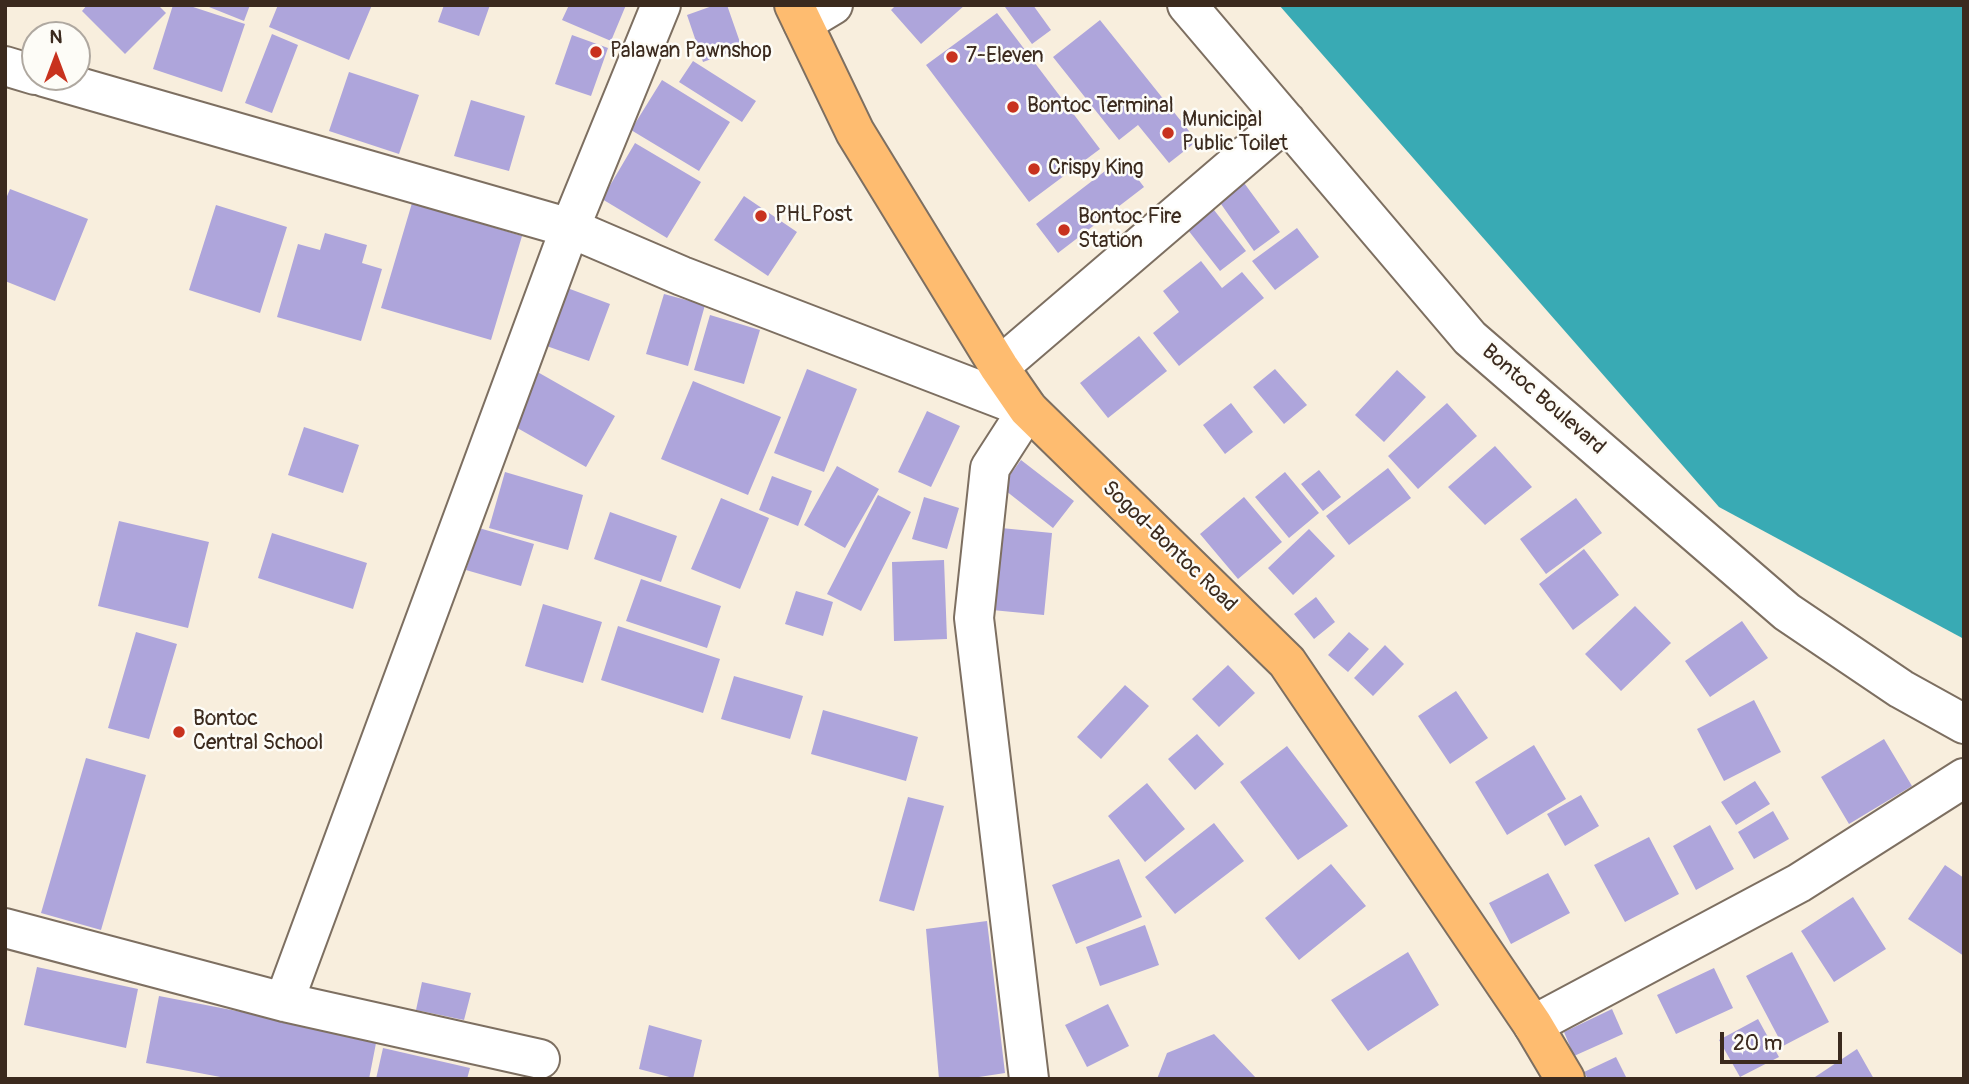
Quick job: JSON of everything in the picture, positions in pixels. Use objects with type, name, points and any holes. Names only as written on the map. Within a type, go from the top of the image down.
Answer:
[{"type":"main road","name":"Sogod-Bontoc Road","points":[[810,11],[855,132],[1028,410],[1287,662],[1533,1025],[1565,1079]]},
{"type":"street","points":[[284,1002],[570,228],[661,5]]},
{"type":"street","name":"Bontoc Boulevard","points":[[1187,5],[1470,338],[1787,612],[1901,689],[1964,724]]},
{"type":"street","points":[[91,90],[570,228],[682,276],[1028,410],[990,468],[974,618],[1029,1079]]},
{"type":"street","points":[[999,367],[1286,121]]},
{"type":"street","points":[[1533,1025],[1799,883],[1964,778]]},
{"type":"street","points":[[5,928],[284,1002],[540,1059]]},
{"type":"water","points":[[1279,5],[1964,5],[1964,639],[1719,507]]},
{"type":"building","points":[[87,5],[158,5],[166,13],[125,54],[82,11]]},
{"type":"building","points":[[173,5],[187,5],[245,24],[222,92],[153,69]]},
{"type":"building","points":[[204,5],[250,5],[244,21]]},
{"type":"building","points":[[278,5],[372,5],[349,60],[269,27]]},
{"type":"building","points":[[444,5],[490,5],[479,36],[438,22]]},
{"type":"building","points":[[569,5],[626,5],[611,41],[562,20]]},
{"type":"building","points":[[715,5],[727,5],[742,48],[703,62],[687,15]]},
{"type":"building","points":[[896,5],[965,5],[921,44],[891,10]]},
{"type":"building","points":[[1033,5],[1051,30],[1032,44],[1005,7]]},
{"type":"building","name":"Bontoc Terminal","points":[[997,13],[1100,149],[1029,202],[926,65]]},
{"type":"building","points":[[1100,20],[1197,141],[1169,163],[1138,125],[1119,140],[1053,57]]},
{"type":"building","points":[[272,34],[298,45],[272,113],[245,103]]},
{"type":"building","points":[[572,35],[608,48],[591,96],[555,84]]},
{"type":"building","points":[[693,61],[756,101],[742,122],[679,82]]},
{"type":"building","points":[[349,72],[419,95],[399,154],[329,131]]},
{"type":"building","points":[[662,80],[730,122],[699,171],[631,130]]},
{"type":"building","points":[[471,100],[525,116],[509,171],[454,156]]},
{"type":"building","points":[[635,143],[701,182],[667,238],[602,199]]},
{"type":"building","points":[[1122,158],[1144,187],[1058,253],[1036,224]]},
{"type":"building","points":[[1239,176],[1280,232],[1254,251],[1214,194]]},
{"type":"building","points":[[10,189],[88,219],[55,301],[5,281],[5,201]]},
{"type":"building","points":[[744,196],[797,232],[768,276],[714,240]]},
{"type":"building","points":[[1207,201],[1246,251],[1220,271],[1181,221]]},
{"type":"building","points":[[412,203],[522,236],[491,340],[381,308]]},
{"type":"building","points":[[216,205],[287,227],[260,313],[189,290]]},
{"type":"building","points":[[1297,228],[1319,257],[1275,290],[1252,261]]},
{"type":"building","points":[[325,233],[367,245],[362,263],[382,269],[361,341],[277,317],[298,244],[320,250]]},
{"type":"building","points":[[1201,261],[1222,288],[1242,272],[1264,298],[1179,366],[1153,333],[1179,312],[1163,291]]},
{"type":"building","points":[[562,286],[610,304],[589,361],[541,344]]},
{"type":"building","points":[[664,294],[705,305],[688,366],[646,354]]},
{"type":"building","points":[[710,315],[760,330],[744,384],[694,370]]},
{"type":"building","points":[[1139,336],[1167,371],[1108,418],[1080,383]]},
{"type":"building","points":[[807,369],[857,389],[824,472],[774,453]]},
{"type":"building","points":[[1275,369],[1307,405],[1284,424],[1253,387]]},
{"type":"building","points":[[534,370],[615,416],[586,467],[505,421]]},
{"type":"building","points":[[1397,370],[1426,397],[1384,442],[1355,415]]},
{"type":"building","points":[[693,381],[781,417],[748,495],[661,459]]},
{"type":"building","points":[[1231,403],[1253,432],[1225,454],[1203,425]]},
{"type":"building","points":[[1447,403],[1477,436],[1418,489],[1388,456]]},
{"type":"building","points":[[927,411],[960,426],[931,487],[898,472]]},
{"type":"building","points":[[304,427],[359,445],[343,493],[288,475]]},
{"type":"building","points":[[1495,446],[1532,487],[1485,525],[1448,487]]},
{"type":"building","points":[[1021,460],[1074,501],[1053,528],[1001,487]]},
{"type":"building","points":[[837,466],[879,489],[845,548],[804,525]]},
{"type":"building","points":[[1388,468],[1411,498],[1349,545],[1326,516]]},
{"type":"building","points":[[1319,470],[1341,497],[1323,511],[1301,484]]},
{"type":"building","points":[[505,472],[583,495],[568,550],[489,528]]},
{"type":"building","points":[[1285,472],[1319,513],[1289,538],[1255,497]]},
{"type":"building","points":[[772,476],[812,491],[798,526],[759,510]]},
{"type":"building","points":[[878,495],[911,512],[861,611],[827,594]]},
{"type":"building","points":[[924,497],[959,508],[947,549],[912,539]]},
{"type":"building","points":[[1244,497],[1282,542],[1238,579],[1200,534]]},
{"type":"building","points":[[721,498],[769,518],[740,589],[691,569]]},
{"type":"building","points":[[1576,498],[1602,533],[1546,574],[1520,539]]},
{"type":"building","points":[[610,512],[677,536],[661,582],[594,559]]},
{"type":"building","points":[[119,521],[209,542],[188,628],[98,606]]},
{"type":"building","points":[[479,528],[534,544],[521,586],[466,570]]},
{"type":"building","points":[[1001,528],[1052,533],[1044,615],[992,610]]},
{"type":"building","points":[[1309,529],[1335,556],[1293,595],[1268,568]]},
{"type":"building","points":[[272,533],[367,563],[353,609],[258,578]]},
{"type":"building","points":[[1584,549],[1619,595],[1573,630],[1539,584]]},
{"type":"building","points":[[944,560],[947,639],[894,641],[892,562]]},
{"type":"building","points":[[641,579],[721,606],[707,648],[626,621]]},
{"type":"building","points":[[796,591],[833,602],[823,636],[785,624]]},
{"type":"building","points":[[1316,597],[1335,622],[1314,639],[1294,614]]},
{"type":"building","points":[[543,604],[602,622],[583,683],[525,666]]},
{"type":"building","points":[[1635,606],[1671,643],[1621,691],[1585,654]]},
{"type":"building","points":[[1742,621],[1768,658],[1710,697],[1685,661]]},
{"type":"building","points":[[618,626],[720,659],[703,713],[601,680]]},
{"type":"building","points":[[136,632],[177,644],[149,739],[108,728]]},
{"type":"building","points":[[1349,632],[1369,649],[1348,672],[1328,655]]},
{"type":"building","points":[[1385,645],[1404,664],[1373,696],[1354,678]]},
{"type":"building","points":[[1228,665],[1255,693],[1219,727],[1192,699]]},
{"type":"building","points":[[734,676],[803,696],[790,739],[721,719]]},
{"type":"building","points":[[1125,685],[1149,706],[1101,759],[1077,737]]},
{"type":"building","points":[[1456,691],[1488,738],[1450,764],[1418,716]]},
{"type":"building","points":[[1754,700],[1781,752],[1724,781],[1697,729]]},
{"type":"building","points":[[823,710],[918,737],[906,781],[811,754]]},
{"type":"building","points":[[1197,734],[1224,764],[1195,790],[1168,759]]},
{"type":"building","points":[[1884,739],[1912,786],[1849,824],[1821,777]]},
{"type":"building","points":[[1534,745],[1566,799],[1507,835],[1475,782]]},
{"type":"building","points":[[1287,746],[1348,826],[1298,860],[1240,782]]},
{"type":"building","points":[[86,758],[146,775],[101,930],[41,913]]},
{"type":"building","points":[[1755,781],[1770,804],[1736,825],[1721,802]]},
{"type":"building","points":[[1147,783],[1185,829],[1145,862],[1108,816]]},
{"type":"building","points":[[1581,795],[1599,826],[1565,846],[1547,814]]},
{"type":"building","points":[[908,797],[944,806],[914,911],[879,901]]},
{"type":"building","points":[[1773,811],[1789,839],[1754,859],[1738,832]]},
{"type":"building","points":[[1214,823],[1244,861],[1175,914],[1145,877]]},
{"type":"building","points":[[1710,825],[1734,869],[1696,890],[1673,846]]},
{"type":"building","points":[[1649,837],[1679,894],[1625,922],[1594,865]]},
{"type":"building","points":[[1119,859],[1142,917],[1076,944],[1052,885]]},
{"type":"building","points":[[1331,864],[1366,906],[1299,960],[1265,918]]},
{"type":"building","points":[[1945,865],[1964,878],[1964,956],[1908,919]]},
{"type":"building","points":[[1548,873],[1570,913],[1511,944],[1489,903]]},
{"type":"building","points":[[1853,897],[1886,949],[1834,982],[1801,931]]},
{"type":"building","points":[[987,921],[1005,1073],[966,1079],[939,1079],[926,929]]},
{"type":"building","points":[[1145,925],[1159,965],[1100,986],[1086,947]]},
{"type":"building","points":[[1408,952],[1439,1005],[1368,1051],[1331,1000]]},
{"type":"building","points":[[1792,952],[1829,1022],[1783,1046],[1746,976]]},
{"type":"building","points":[[37,967],[138,989],[126,1048],[24,1025]]},
{"type":"building","points":[[1714,968],[1733,1008],[1676,1034],[1657,995]]},
{"type":"building","points":[[422,982],[471,993],[464,1020],[416,1010]]},
{"type":"building","points":[[159,996],[377,1038],[369,1079],[231,1079],[146,1063]]},
{"type":"building","points":[[1108,1004],[1129,1046],[1087,1067],[1065,1025]]},
{"type":"building","points":[[1612,1009],[1623,1034],[1574,1056],[1564,1032]]},
{"type":"building","points":[[1758,1019],[1779,1057],[1740,1077],[1719,1040]]},
{"type":"building","points":[[649,1025],[702,1040],[693,1079],[677,1079],[639,1069]]},
{"type":"building","points":[[1214,1034],[1257,1079],[1157,1079],[1167,1053]]},
{"type":"building","points":[[383,1048],[470,1068],[467,1079],[376,1079]]},
{"type":"building","points":[[1857,1049],[1874,1079],[1812,1079]]},
{"type":"building","points":[[1616,1057],[1627,1079],[1588,1079],[1584,1072]]},
{"type":"place","name":"Palawan Pawnshop","points":[[596,52]]},
{"type":"place","name":"7-Eleven","points":[[952,57]]},
{"type":"place","name":"Bontoc Terminal","points":[[1013,107]]},
{"type":"place","name":"Municipal Public Toilet","points":[[1168,133]]},
{"type":"place","name":"Crispy King","points":[[1034,169]]},
{"type":"place","name":"PHLPost","points":[[761,216]]},
{"type":"place","name":"Bontoc Fire Station","points":[[1064,230]]},
{"type":"place","name":"Bontoc Central School","points":[[179,732]]}]
